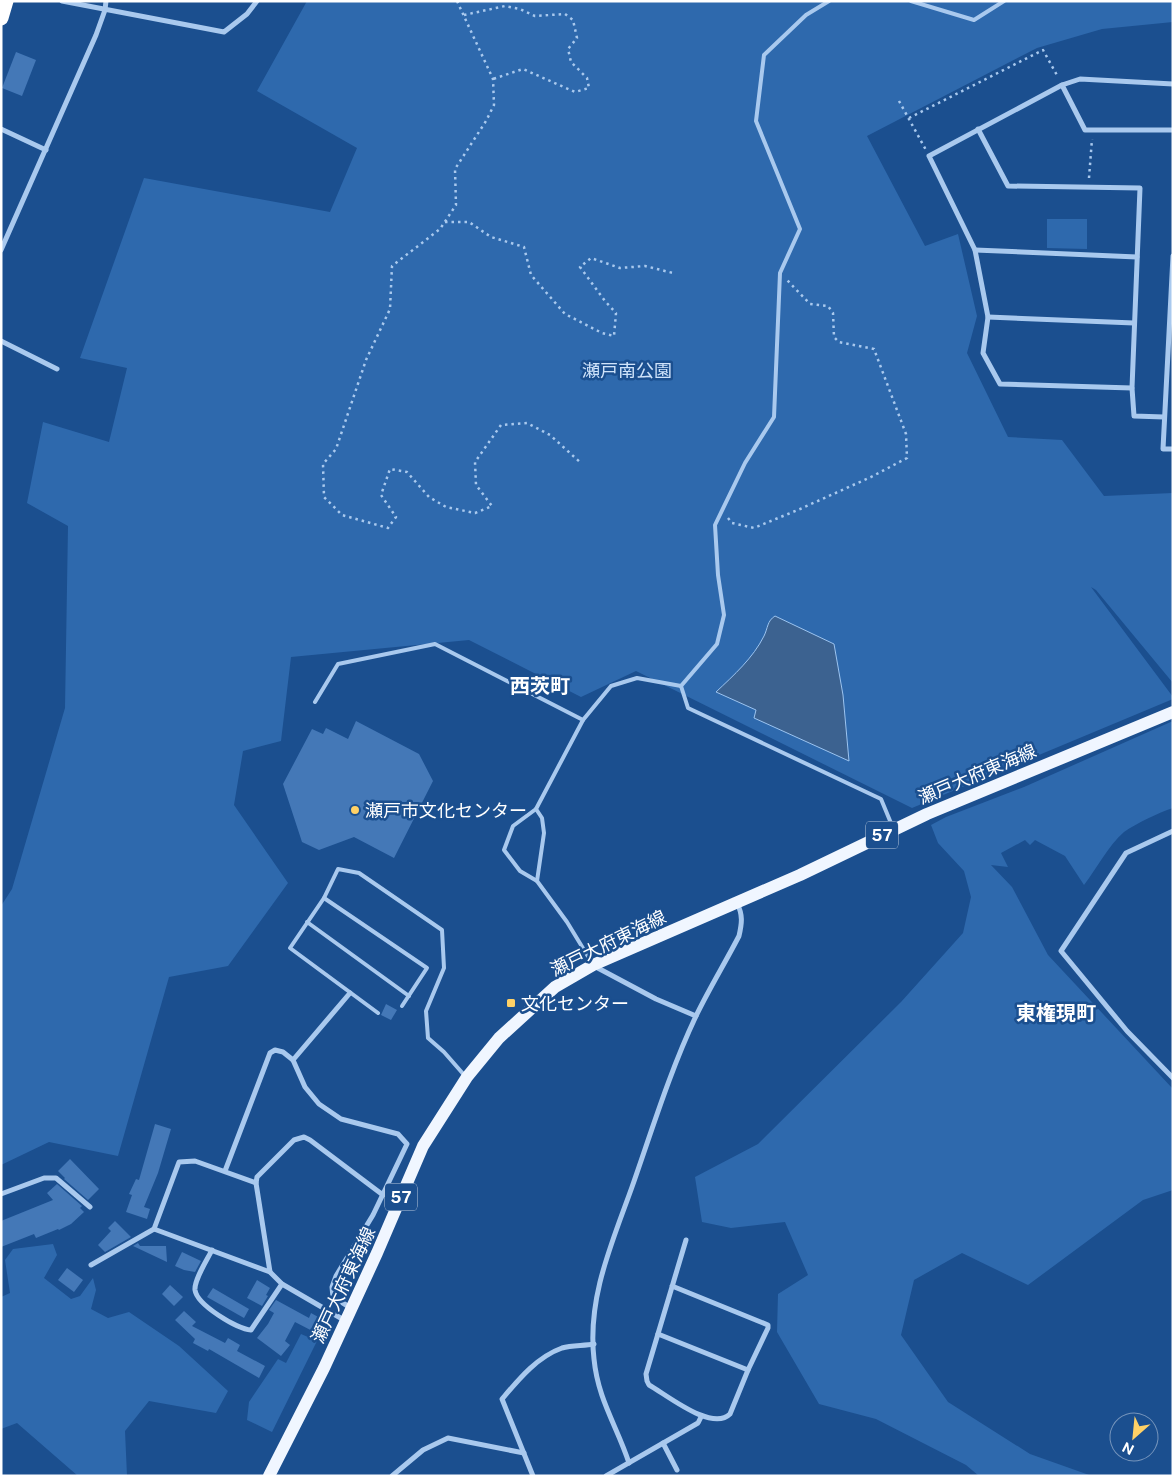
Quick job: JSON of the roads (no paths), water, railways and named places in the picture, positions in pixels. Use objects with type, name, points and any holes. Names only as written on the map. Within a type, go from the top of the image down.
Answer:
[{"type":"highway","points":[[1,18],[6,1]]},
{"type":"main road","name":"瀬戸大府東海線","points":[[269,1476],[346,1321],[423,1146],[467,1077],[499,1038],[555,987],[593,965],[800,875],[894,829],[1173,712]]},
{"type":"street","points":[[62,1],[224,32],[247,14],[257,1]]},
{"type":"street","points":[[1,250],[96,35],[105,10],[106,1]]},
{"type":"street","points":[[1132,388],[1000,384],[984,353],[988,317],[975,250],[929,156],[1062,85],[1080,79],[1173,84]]},
{"type":"street","points":[[1062,85],[1085,130],[1173,130]]},
{"type":"street","points":[[1,129],[46,150]]},
{"type":"street","points":[[978,129],[1008,186],[1140,188],[1132,388],[1134,416],[1164,417]]},
{"type":"street","points":[[975,250],[1137,257]]},
{"type":"street","points":[[1173,256],[1170,372],[1164,417],[1163,449],[1173,449]]},
{"type":"street","points":[[988,317],[1134,323]]},
{"type":"street","points":[[1,341],[57,369]]},
{"type":"street","points":[[1173,832],[1126,853],[1061,951],[1128,1031],[1173,1078]]},
{"type":"street","points":[[629,1463],[599,1388],[592,1326],[596,1295],[670,1079],[696,1016],[739,936],[742,913],[736,903]]},
{"type":"street","points":[[593,965],[656,999],[696,1016]]},
{"type":"street","points":[[293,1060],[350,993]]},
{"type":"street","points":[[225,1171],[270,1053],[275,1050],[284,1052],[293,1060],[305,1087],[319,1104],[341,1119],[398,1134],[408,1144],[373,1215],[336,1276],[332,1287],[333,1297],[352,1308]]},
{"type":"street","points":[[270,1272],[256,1183],[257,1177],[294,1140],[304,1137],[383,1195]]},
{"type":"street","points":[[91,1265],[154,1229],[179,1162],[194,1161],[256,1183]]},
{"type":"street","points":[[1,1194],[44,1178],[56,1178],[90,1207]]},
{"type":"street","points":[[154,1229],[270,1272],[282,1284],[346,1321]]},
{"type":"street","points":[[672,1286],[768,1325],[730,1414],[726,1418],[718,1420],[702,1417],[650,1385],[647,1381],[646,1374],[672,1286],[686,1240]]},
{"type":"street","points":[[212,1250],[196,1284],[196,1292],[204,1305],[246,1330],[251,1330],[282,1284]]},
{"type":"street","points":[[658,1334],[748,1370]]},
{"type":"street","points":[[533,1476],[502,1399],[537,1362],[563,1348],[594,1344]]},
{"type":"street","points":[[606,1476],[698,1423],[702,1417]]},
{"type":"street","points":[[392,1476],[423,1450],[448,1438],[524,1453]]},
{"type":"street","points":[[663,1443],[677,1470]]},
{"type":"lane","points":[[681,686],[717,644],[724,615],[718,575],[715,525],[745,463],[774,417],[780,273],[800,229],[756,120],[764,55],[806,15],[829,1]]},
{"type":"lane","points":[[911,1],[974,20],[1004,1]]},
{"type":"lane","points":[[315,702],[338,664],[435,644],[583,720]]},
{"type":"lane","points":[[593,965],[567,922],[537,881],[520,871],[504,850],[513,826],[536,809],[583,720],[611,686],[637,678],[681,686]]},
{"type":"lane","points":[[681,686],[688,708],[881,799],[894,829]]},
{"type":"lane","points":[[536,809],[542,818],[544,833],[537,881]]},
{"type":"lane","points":[[378,1013],[290,948],[324,898],[338,868],[359,873],[442,930],[444,968],[426,1011],[428,1038],[467,1077]]},
{"type":"lane","points":[[324,898],[427,968],[402,1006]]},
{"type":"lane","points":[[307,922],[409,996]]},
{"type":"place","name":"瀬戸市文化センター","points":[[355,810]]},
{"type":"place","name":"文化センター","points":[[511,1003]]},
{"type":"district","name":"西茨町","points":[[540,686]]},
{"type":"district","name":"東権現町","points":[[1056,1013]]},
{"type":"park label","name":"瀬戸南公園","points":[[627,370]]}]
